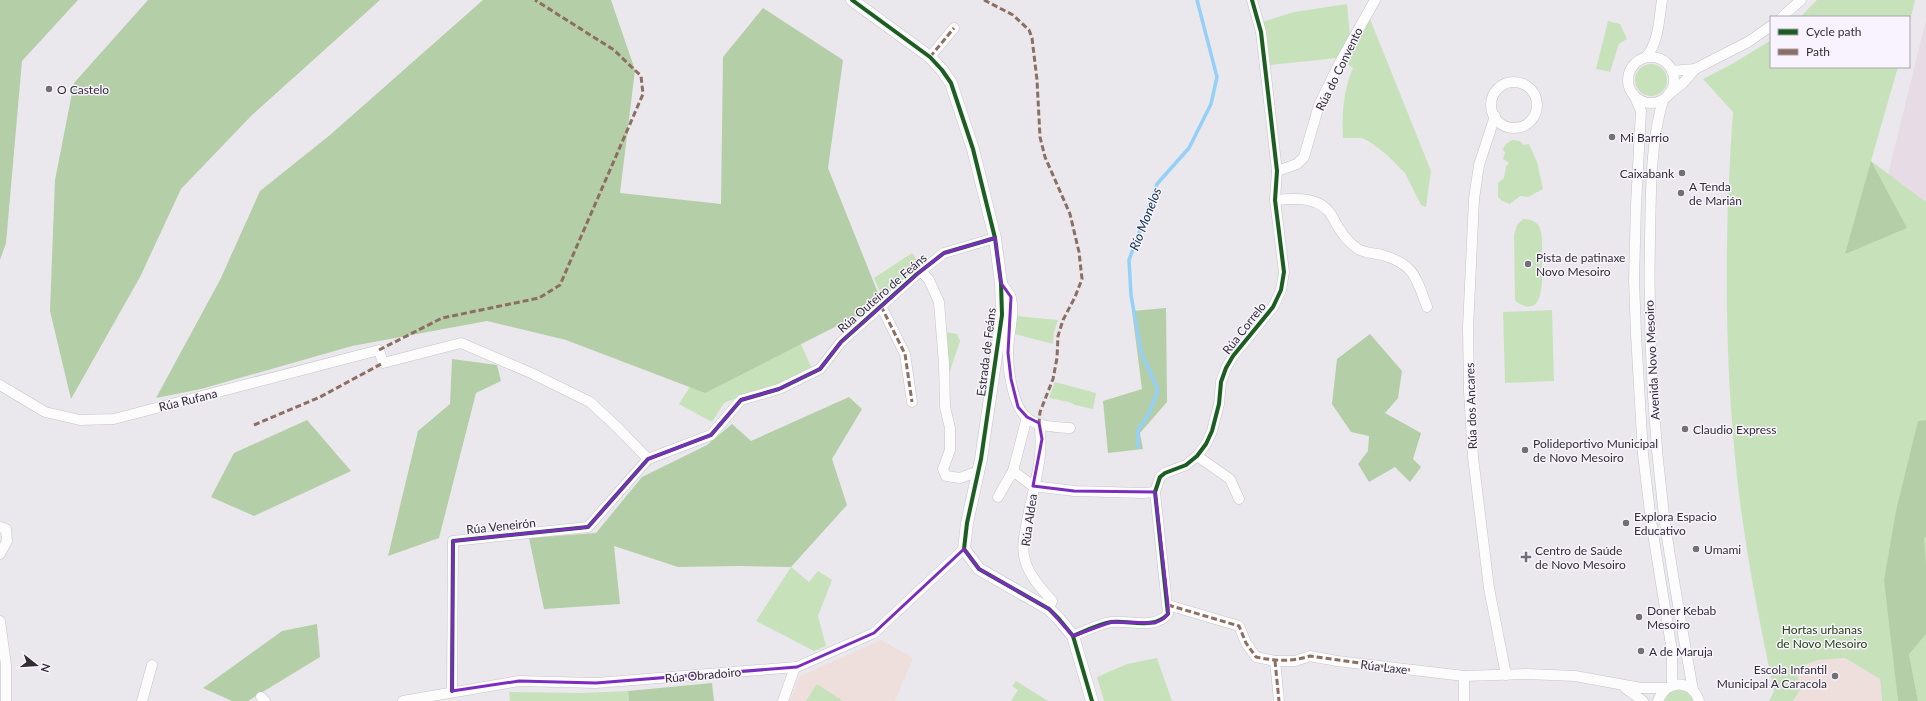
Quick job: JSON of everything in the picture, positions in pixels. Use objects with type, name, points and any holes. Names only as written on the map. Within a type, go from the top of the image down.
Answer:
[{"type":"street","name":"Estrada de Feáns","points":[[852,0],[930,57],[951,83],[973,150],[995,238],[1001,283],[1001,322],[979,471],[967,523],[964,549]]},
{"type":"street","name":"Rúa Correlo","points":[[1155,492],[1160,477],[1165,473],[1186,465],[1197,456],[1206,444],[1212,431],[1219,404],[1221,382],[1226,368],[1233,356],[1273,307],[1281,290],[1284,272],[1276,200],[1277,171],[1262,32],[1252,0]]},
{"type":"street","name":"Rúa do Convento","points":[[1277,171],[1297,164],[1304,157],[1320,105],[1339,64],[1375,0]]},
{"type":"street","points":[[1662,0],[1656,39],[1651,51],[1646,57],[1639,60],[1629,73],[1629,89],[1640,100],[1648,103],[1656,103],[1666,97],[1683,83],[1695,69],[1748,42],[1770,27]]},
{"type":"street","points":[[1783,16],[1801,0]]},
{"type":"street","points":[[930,57],[954,28]]},
{"type":"street","points":[[1656,39],[1660,52],[1670,68],[1674,79],[1666,97]]},
{"type":"street","points":[[1646,57],[1658,58],[1670,68],[1695,69]]},
{"type":"street","name":"Rúa dos Ancares","points":[[1489,137],[1506,126],[1514,128],[1522,126],[1529,122],[1534,116],[1537,109],[1537,101],[1534,93],[1529,87],[1522,83],[1506,83],[1494,93],[1492,101],[1494,116],[1480,165],[1474,199],[1468,328],[1469,392],[1473,457],[1489,588],[1506,675]]},
{"type":"street","name":"Avenida Novo Mesoiro","points":[[1634,95],[1641,111],[1634,280],[1643,454],[1650,521],[1672,651],[1669,687]]},
{"type":"street","name":"Avenida Novo Mesoiro","points":[[1666,97],[1655,134],[1651,208],[1649,282],[1652,386],[1665,523],[1699,697]]},
{"type":"street","points":[[1494,116],[1506,126]]},
{"type":"street","points":[[1276,200],[1301,198],[1312,202],[1330,214],[1340,232],[1358,249],[1401,262],[1411,269],[1427,307]]},
{"type":"street","name":"Rúa Outeiro de Feáns","points":[[648,459],[711,435],[740,400],[779,389],[820,369],[841,342],[921,271],[944,253],[995,238]]},
{"type":"street","name":"Rúa Outeiro de Feáns","points":[[921,271],[929,280],[939,302],[941,318],[945,406],[950,428],[950,450],[943,469],[946,476],[960,478],[979,471]]},
{"type":"street","points":[[1001,283],[1011,297],[1011,333],[1008,353],[1010,379],[1018,407],[1027,418],[1039,423],[1051,427],[1070,428]]},
{"type":"street","points":[[881,306],[905,354],[912,402]]},
{"type":"street","name":"Rúa Rufana","points":[[0,385],[52,414],[80,420],[114,418],[379,350],[383,363],[461,343],[531,372],[590,402],[648,459]]},
{"type":"street","points":[[998,497],[1013,471],[1027,418]]},
{"type":"street","name":"Rúa Aldea","points":[[1039,423],[1042,439],[1023,541],[1025,560],[1032,576],[1052,602],[1049,609]]},
{"type":"street","points":[[1197,456],[1230,479],[1239,499]]},
{"type":"street","name":"Rúa Veneirón","points":[[452,691],[453,541],[588,527],[648,459]]},
{"type":"street","points":[[1013,471],[1034,486],[1074,491],[1155,492],[1168,614],[1163,619],[1155,623],[1111,622],[1073,636]]},
{"type":"street","points":[[0,527],[6,529],[7,541],[0,554]]},
{"type":"street","points":[[964,549],[979,569],[1049,609],[1059,619],[1073,636],[1092,701]]},
{"type":"street","name":"Rúa Obradoiro","points":[[403,701],[452,691],[519,681],[596,683],[795,668],[874,633],[964,549]]},
{"type":"street","name":"Rúa Laxe","points":[[1168,606],[1239,626],[1246,643],[1256,657],[1275,661],[1295,661],[1310,656],[1337,661],[1464,676],[1527,674],[1575,676],[1622,686],[1641,688],[1687,686],[1699,697]]},
{"type":"street","points":[[0,621],[6,664],[6,701]]},
{"type":"street","points":[[1275,661],[1280,701]]},
{"type":"street","points":[[142,701],[152,665]]},
{"type":"street","points":[[783,701],[795,668]]},
{"type":"street","points":[[1464,676],[1464,696]]},
{"type":"street","name":"Rúa Laxe","points":[[1622,686],[1643,701]]},
{"type":"street","points":[[1658,701],[1660,694],[1669,687]]},
{"type":"highlighted area","points":[[995,238],[1001,283],[1011,297],[1008,353],[1011,379],[1018,407],[1027,417],[1039,423],[1042,439],[1033,486],[1074,491],[1155,492],[1168,605],[1168,614],[1163,619],[1155,623],[1111,622],[1073,636],[1049,609],[979,569],[964,549],[874,633],[797,667],[596,683],[519,681],[452,691],[453,541],[588,527],[648,459],[711,435],[741,400],[779,389],[820,369],[841,342],[921,271],[944,253]]},
{"type":"shaded area","points":[[1926,20],[1926,202],[1888,174]]},
{"type":"shaded area","points":[[881,640],[913,658],[895,701],[790,701],[800,676]]},
{"type":"shaded area","name":"Escola Infantil Municipal A Caracola","points":[[1845,658],[1880,679],[1882,701],[1793,701],[1802,687],[1794,669],[1818,660]]},
{"type":"green space","points":[[0,0],[78,0],[22,61],[6,243],[0,260]]},
{"type":"green space","points":[[148,0],[380,0],[252,115],[181,189],[140,277],[71,399],[50,311],[55,180],[74,83]]},
{"type":"green space","points":[[483,0],[611,0],[635,70],[620,193],[721,204],[723,57],[763,8],[843,60],[828,168],[882,303],[705,393],[566,340],[487,321],[352,346],[201,389],[156,398],[220,280],[260,191],[330,135]]},
{"type":"green space","points":[[1817,0],[1915,0],[1910,21],[1910,16],[1801,16]]},
{"type":"green space","points":[[1347,4],[1350,35],[1337,58],[1270,65],[1262,22],[1294,12]]},
{"type":"green space","points":[[1370,19],[1431,171],[1426,207],[1421,205],[1405,173],[1387,155],[1362,138],[1343,138],[1344,102],[1353,68],[1346,63]]},
{"type":"green space","points":[[1608,21],[1620,24],[1627,39],[1619,44],[1610,72],[1596,69]]},
{"type":"green space","name":"Hortas urbanas de Novo Mesoiro","points":[[1770,41],[1770,68],[1898,68],[1871,161],[1926,202],[1926,701],[1918,701],[1909,654],[1893,650],[1898,701],[1882,701],[1880,679],[1845,658],[1818,660],[1794,669],[1802,687],[1793,701],[1769,701],[1774,691],[1744,531],[1737,477],[1730,386],[1727,249],[1733,112],[1703,79],[1734,63]]},
{"type":"green space","points":[[1651,64],[1662,69],[1667,80],[1662,91],[1651,96],[1640,91],[1635,80],[1640,69]]},
{"type":"green space","points":[[1512,140],[1520,141],[1523,145],[1529,144],[1537,162],[1543,189],[1528,197],[1520,196],[1510,204],[1502,201],[1498,197],[1498,183],[1504,178],[1506,166],[1509,163],[1503,159],[1505,153],[1503,149],[1506,144]]},
{"type":"green space","points":[[1871,161],[1907,228],[1845,254]]},
{"type":"green space","name":"Pista de patinaxe Novo Mesoiro","points":[[1523,219],[1536,223],[1541,230],[1542,286],[1537,302],[1532,306],[1525,306],[1515,301],[1514,235],[1517,225]]},
{"type":"green space","points":[[912,253],[922,267],[883,299],[874,278]]},
{"type":"green space","points":[[1166,308],[1167,402],[1140,433],[1143,449],[1108,453],[1103,401],[1142,389],[1132,311]]},
{"type":"green space","points":[[1552,310],[1554,381],[1505,383],[1503,312]]},
{"type":"green space","points":[[789,316],[811,367],[778,384],[753,391],[724,403],[712,422],[679,404],[733,319]]},
{"type":"green space","points":[[1016,316],[1058,320],[1054,332],[1053,344],[1015,334]]},
{"type":"green space","points":[[945,332],[957,334],[960,341],[950,371],[947,369]]},
{"type":"green space","points":[[1370,334],[1402,371],[1398,398],[1385,413],[1421,433],[1413,459],[1421,467],[1410,482],[1395,467],[1369,482],[1358,464],[1368,451],[1369,436],[1351,432],[1332,404],[1337,359]]},
{"type":"green space","points":[[452,359],[497,365],[501,381],[476,393],[439,538],[388,556],[418,431],[450,404]]},
{"type":"green space","points":[[1055,382],[1096,393],[1093,409],[1049,398]]},
{"type":"green space","points":[[849,397],[862,409],[832,459],[847,505],[791,567],[678,567],[614,546],[620,604],[544,609],[529,538],[596,533],[642,477],[707,445],[732,424],[751,441]]},
{"type":"green space","points":[[307,420],[351,471],[254,516],[211,497],[234,453]]},
{"type":"green space","points":[[1926,420],[1926,537],[1924,538],[1926,565],[1926,634],[1909,654],[1918,701],[1898,701],[1884,580],[1896,511],[1918,421]]},
{"type":"green space","points":[[791,567],[809,582],[818,571],[832,580],[818,616],[826,646],[814,651],[756,621]]},
{"type":"green space","points":[[317,624],[320,657],[248,701],[232,701],[203,688],[282,631]]},
{"type":"green space","points":[[1157,658],[1172,701],[1104,701],[1097,677],[1127,664]]},
{"type":"green space","points":[[1016,681],[1048,701],[1011,701],[1018,690],[1012,686]]},
{"type":"green space","points":[[712,683],[714,701],[629,701],[628,691]]},
{"type":"green space","points":[[817,684],[843,701],[806,701]]},
{"type":"green space","points":[[1679,690],[1687,692],[1694,701],[1664,701],[1670,692]]},
{"type":"green space","points":[[628,691],[629,701],[510,701],[509,692],[582,693]]},
{"type":"waterway","name":"Río Monelos","points":[[1138,447],[1138,430],[1149,413],[1158,390],[1141,352],[1131,295],[1129,260],[1157,184],[1189,148],[1211,104],[1217,77],[1197,0]]},
{"type":"marked path","points":[[379,350],[442,318],[539,298],[560,285],[643,94],[641,76],[614,50],[535,0]]},
{"type":"marked path","points":[[984,0],[1013,15],[1029,30],[1032,38],[1037,80],[1040,137],[1045,157],[1070,214],[1079,252],[1082,279],[1075,297],[1063,320],[1058,336],[1057,358],[1053,379],[1040,412],[1039,423]]},
{"type":"marked path","points":[[930,57],[954,28]]},
{"type":"marked path","points":[[881,306],[905,354],[912,402]]},
{"type":"marked path","points":[[254,425],[320,397],[383,363]]},
{"type":"marked path","points":[[1168,605],[1239,626],[1246,643],[1256,657],[1283,660],[1310,656],[1410,670]]},
{"type":"marked path","points":[[1275,661],[1279,701]]},
{"type":"cycle path","points":[[852,0],[930,57],[951,83],[973,149],[995,238],[1001,283],[1002,315],[981,459],[967,523],[964,549],[979,569],[1049,609],[1059,619],[1073,636],[1092,701]]},
{"type":"cycle path","points":[[1073,636],[1106,623],[1156,622],[1168,614],[1155,492],[1160,477],[1165,473],[1186,465],[1197,456],[1206,444],[1212,431],[1219,404],[1221,382],[1226,368],[1233,356],[1273,307],[1281,290],[1284,272],[1275,200],[1277,171],[1261,32],[1252,0]]},
{"type":"cycle path","points":[[452,691],[453,541],[588,527],[648,459],[711,435],[741,400],[779,389],[820,369],[841,342],[917,274],[944,253],[995,238]]},
{"type":"place","name":"O Castelo","points":[[49,89]]},
{"type":"place","name":"Mi Barrio","points":[[1612,137]]},
{"type":"place","name":"Caixabank","points":[[1682,173]]},
{"type":"place","name":"A Tenda de Marián","points":[[1681,193]]},
{"type":"place","name":"Pista de patinaxe Novo Mesoiro","points":[[1528,264]]},
{"type":"place","name":"Claudio Express","points":[[1685,429]]},
{"type":"place","name":"Polideportivo Municipal de Novo Mesoiro","points":[[1525,450]]},
{"type":"place","name":"Explora Espacio Educativo","points":[[1626,523]]},
{"type":"place","name":"Umami","points":[[1696,549]]},
{"type":"place","name":"Centro de Saúde de Novo Mesoiro","points":[[1526,557]]},
{"type":"place","name":"Doner Kebab Mesoiro","points":[[1639,617]]},
{"type":"place","name":"A de Maruja","points":[[1641,651]]},
{"type":"place","name":"Escola Infantil Municipal A Caracola","points":[[1835,676]]}]
